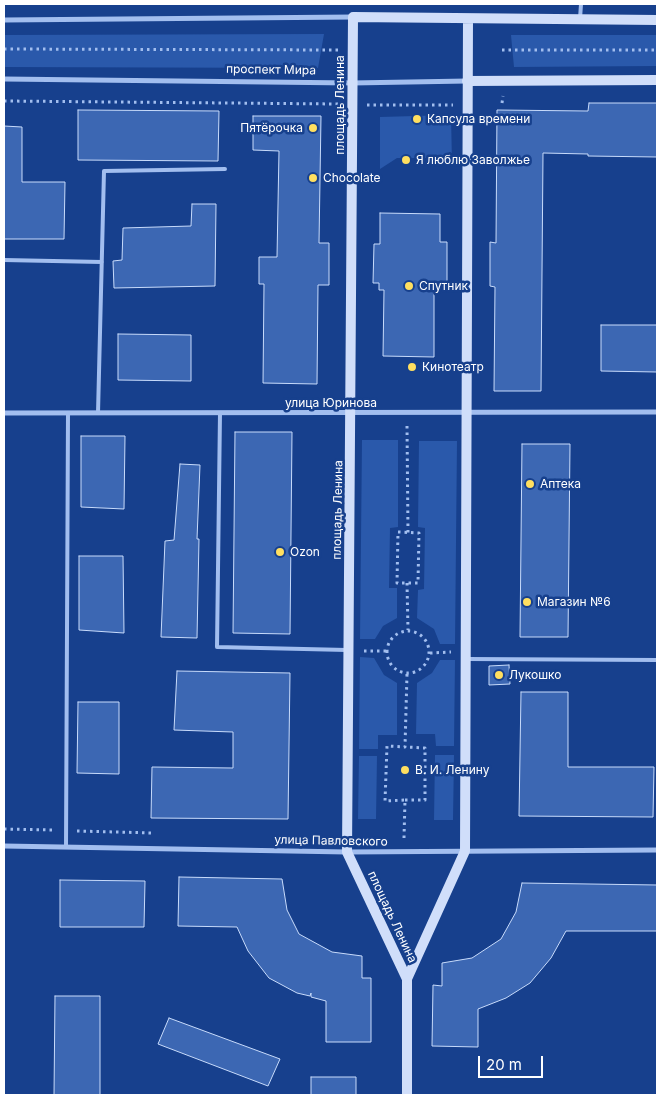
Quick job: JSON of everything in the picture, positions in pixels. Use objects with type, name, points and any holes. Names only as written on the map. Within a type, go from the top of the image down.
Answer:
[{"type":"street","points":[[4,20],[353,17],[657,20]]},
{"type":"street","name":"площадь Ленина","points":[[353,17],[347,852],[407,979]]},
{"type":"street","name":"площадь Ленина","points":[[407,979],[465,851],[468,19]]},
{"type":"street","name":"проспект Мира","points":[[4,79],[352,83],[657,80]]},
{"type":"street","name":"улица Юринова","points":[[4,413],[657,412]]},
{"type":"street","name":"улица Павловского","points":[[4,846],[347,852],[657,850]]},
{"type":"street","points":[[406,1095],[407,979]]},
{"type":"lane","points":[[580,19],[581,4]]},
{"type":"lane","points":[[98,413],[104,171],[225,169]]},
{"type":"lane","points":[[4,260],[102,262]]},
{"type":"lane","points":[[66,847],[68,413]]},
{"type":"lane","points":[[220,413],[216,647],[349,650]]},
{"type":"lane","points":[[466,659],[657,660]]},
{"type":"path","points":[[4,49],[352,50]]},
{"type":"path","points":[[502,50],[657,50]]},
{"type":"path","points":[[502,103],[503,95]]},
{"type":"path","points":[[4,101],[467,106]]},
{"type":"path","points":[[408,413],[408,533]]},
{"type":"path","points":[[398,532],[408,533],[419,533],[418,583],[397,583],[398,532]]},
{"type":"path","points":[[407,583],[408,630]]},
{"type":"path","points":[[408,630],[424,637],[430,652],[422,668],[407,674],[392,667],[386,651],[393,636],[408,630]]},
{"type":"path","points":[[349,650],[386,651]]},
{"type":"path","points":[[405,747],[407,674]]},
{"type":"path","points":[[387,746],[425,748],[425,800],[405,800],[385,801],[387,746]]},
{"type":"path","points":[[403,851],[405,800]]},
{"type":"shaded area","points":[[324,34],[318,68],[4,67],[4,35]]},
{"type":"shaded area","points":[[511,35],[657,35],[657,66],[514,67]]},
{"type":"shaded area","points":[[451,115],[452,163],[444,164],[437,158],[397,158],[380,169],[380,117]]},
{"type":"shaded area","points":[[362,440],[398,440],[398,527],[390,528],[389,588],[397,588],[397,618],[383,626],[375,639],[360,639]]},
{"type":"shaded area","points":[[419,441],[457,441],[455,644],[440,644],[434,629],[417,618],[418,590],[424,589],[425,528],[418,527]]},
{"type":"shaded area","points":[[360,657],[374,658],[384,675],[397,683],[397,735],[378,735],[378,749],[359,749]]},
{"type":"shaded area","points":[[440,660],[455,660],[454,746],[436,746],[435,734],[416,734],[417,683],[432,673]]},
{"type":"shaded area","points":[[435,755],[454,755],[453,820],[434,820]]},
{"type":"shaded area","points":[[359,756],[377,756],[376,819],[358,819]]},
{"type":"building","points":[[589,103],[657,103],[657,157],[543,153],[541,391],[494,391],[495,287],[490,286],[490,242],[496,243],[497,110],[588,111]]},
{"type":"building","points":[[78,110],[219,111],[218,161],[78,160]]},
{"type":"building","points":[[253,116],[321,116],[319,243],[329,243],[329,285],[318,285],[317,384],[263,383],[264,284],[259,284],[259,257],[277,257],[279,151],[253,150]]},
{"type":"building","points":[[4,126],[22,127],[22,182],[65,182],[64,239],[4,239]]},
{"type":"building","points":[[192,204],[216,204],[215,286],[114,288],[113,261],[122,260],[123,228],[191,226]]},
{"type":"building","name":"Спутник","points":[[380,213],[440,214],[440,242],[447,242],[447,283],[439,283],[439,288],[434,288],[434,357],[383,356],[384,290],[379,290],[379,283],[373,283],[374,244],[380,244]]},
{"type":"building","points":[[601,325],[657,325],[657,372],[601,371]]},
{"type":"building","points":[[118,334],[191,335],[191,381],[118,380]]},
{"type":"building","points":[[235,432],[292,432],[290,634],[233,633]]},
{"type":"building","points":[[81,436],[125,436],[124,509],[81,507]]},
{"type":"building","points":[[522,444],[570,444],[568,637],[520,637]]},
{"type":"building","points":[[180,464],[200,465],[197,539],[199,539],[197,638],[161,637],[165,541],[174,540]]},
{"type":"building","points":[[79,556],[123,556],[124,633],[79,630]]},
{"type":"building","name":"Лукошко","points":[[509,665],[510,684],[489,685],[489,666]]},
{"type":"building","points":[[177,671],[290,673],[288,819],[151,818],[152,767],[233,768],[233,732],[174,730]]},
{"type":"building","points":[[521,692],[568,692],[568,767],[654,767],[653,817],[519,816]]},
{"type":"building","points":[[78,702],[119,702],[119,774],[77,773]]},
{"type":"building","points":[[179,877],[282,879],[287,910],[299,934],[332,952],[362,956],[362,978],[371,978],[371,1042],[326,1042],[326,1001],[311,997],[311,993],[310,996],[297,993],[269,978],[248,951],[237,927],[178,926]]},
{"type":"building","points":[[60,880],[145,881],[144,927],[60,927]]},
{"type":"building","points":[[522,883],[657,885],[657,931],[566,931],[551,958],[530,983],[506,998],[478,1009],[478,1047],[432,1046],[433,985],[442,986],[442,963],[472,958],[501,939],[516,912]]},
{"type":"building","points":[[55,996],[100,996],[100,1095],[54,1095]]},
{"type":"building","points":[[169,1018],[280,1059],[268,1086],[158,1044]]},
{"type":"building","points":[[311,1077],[356,1077],[356,1095],[311,1095]]},
{"type":"place","name":"Капсула времени","points":[[417,119]]},
{"type":"place","name":"Пятёрочка","points":[[313,128]]},
{"type":"place","name":"Я люблю Заволжье","points":[[406,160]]},
{"type":"place","name":"Chocolate","points":[[313,178]]},
{"type":"place","name":"Спутник","points":[[409,286]]},
{"type":"place","name":"Кинотеатр","points":[[412,367]]},
{"type":"place","name":"Аптека","points":[[530,484]]},
{"type":"place","name":"Ozon","points":[[280,552]]},
{"type":"place","name":"Магазин №6","points":[[527,602]]},
{"type":"place","name":"Лукошко","points":[[499,675]]},
{"type":"place","name":"В. И. Ленину","points":[[405,770]]}]
